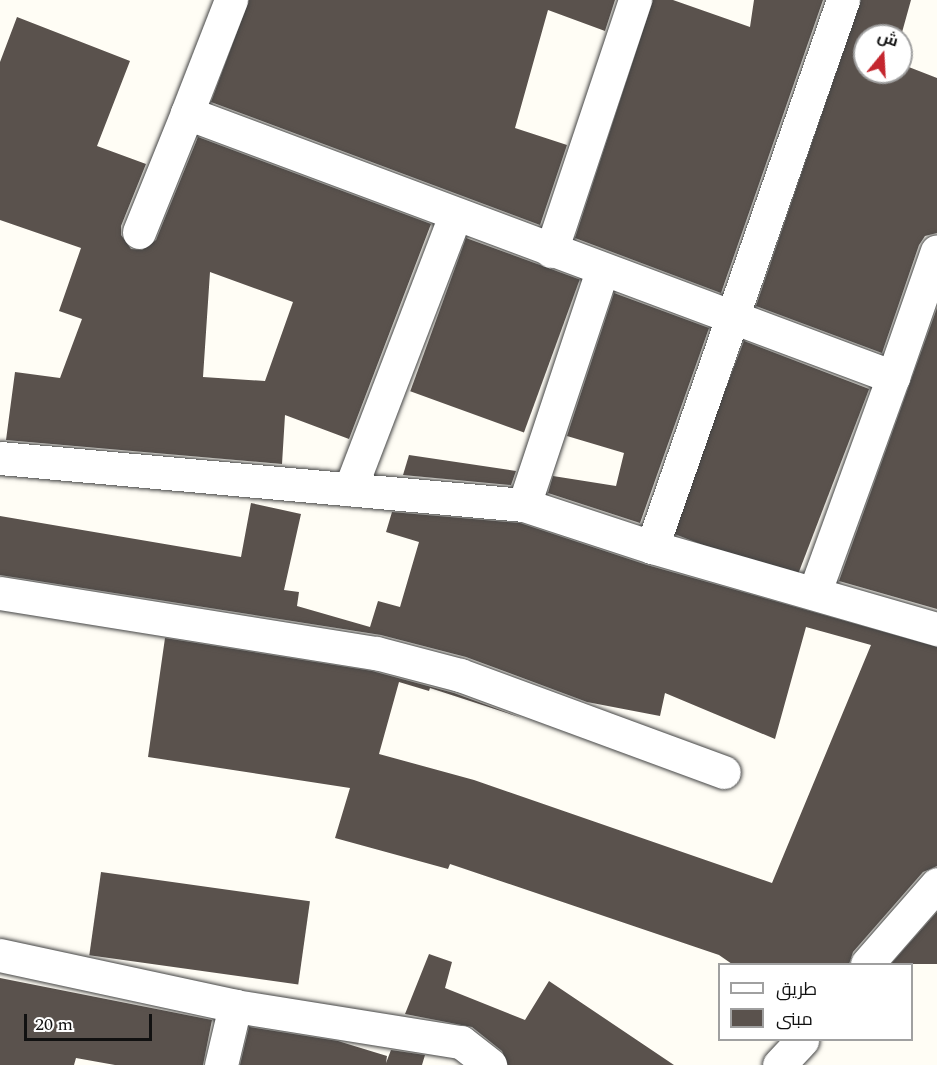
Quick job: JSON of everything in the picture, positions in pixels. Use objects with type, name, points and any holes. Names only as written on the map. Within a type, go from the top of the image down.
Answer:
[{"type":"street","points":[[139,232],[231,0]]},
{"type":"street","points":[[551,251],[635,0]]},
{"type":"street","points":[[652,547],[843,0]]},
{"type":"street","points":[[187,113],[602,271],[893,377]]},
{"type":"street","points":[[350,489],[455,214]]},
{"type":"street","points":[[814,591],[937,251]]},
{"type":"street","points":[[524,505],[602,271]]},
{"type":"street","points":[[0,458],[524,505],[652,547],[814,591],[937,628]]},
{"type":"street","points":[[0,593],[386,656],[460,675],[724,772]]},
{"type":"street","points":[[868,963],[937,884]]},
{"type":"street","points":[[0,955],[235,1006],[461,1042],[490,1065]]},
{"type":"street","points":[[221,1065],[235,1006]]},
{"type":"street","points":[[779,1065],[801,1041]]},
{"type":"building","points":[[249,0],[615,0],[605,31],[548,10],[515,128],[567,145],[540,225],[211,102]]},
{"type":"building","points":[[653,0],[673,0],[750,27],[754,0],[823,0],[721,293],[575,238]]},
{"type":"building","points":[[861,0],[911,0],[904,24],[853,24],[853,84],[913,84],[913,69],[937,78],[937,233],[925,236],[919,245],[882,353],[756,306]]},
{"type":"building","points":[[17,17],[130,61],[97,146],[146,164],[121,226],[121,235],[131,249],[142,250],[156,240],[198,137],[431,224],[349,439],[285,415],[282,464],[6,440],[15,372],[60,378],[82,319],[59,311],[81,248],[0,220],[0,62]],"holes":[[[210,272],[293,302],[265,381],[203,377]]]},
{"type":"building","points":[[466,238],[580,279],[524,433],[410,391]]},
{"type":"building","points":[[614,293],[709,328],[640,523],[548,493],[553,476],[616,486],[624,453],[567,436]]},
{"type":"building","points":[[937,308],[937,609],[839,581]]},
{"type":"building","points":[[744,341],[869,389],[796,580],[671,532]]},
{"type":"building","points":[[409,455],[516,471],[511,485],[403,475]]},
{"type":"building","points":[[251,503],[301,514],[284,590],[299,592],[297,606],[370,627],[378,601],[400,607],[419,542],[386,532],[392,512],[520,523],[647,565],[937,647],[937,866],[923,872],[853,952],[849,963],[731,963],[719,955],[450,864],[448,869],[335,838],[350,788],[148,757],[165,638],[372,671],[454,693],[522,718],[430,688],[429,691],[399,682],[379,754],[474,780],[772,883],[871,645],[806,627],[775,739],[665,693],[660,716],[587,702],[466,657],[381,635],[0,575],[0,516],[241,557]]},
{"type":"building","points":[[101,872],[310,901],[298,985],[89,955]]},
{"type":"building","points":[[937,912],[937,964],[892,963]]},
{"type":"building","points":[[429,954],[452,962],[445,988],[525,1020],[549,981],[674,1065],[508,1065],[502,1051],[472,1027],[405,1014]]},
{"type":"building","points":[[0,978],[212,1020],[203,1065],[115,1065],[76,1058],[74,1065],[0,1065]]},
{"type":"building","points":[[249,1027],[338,1041],[387,1056],[386,1063],[391,1050],[425,1055],[422,1065],[240,1065]]}]
